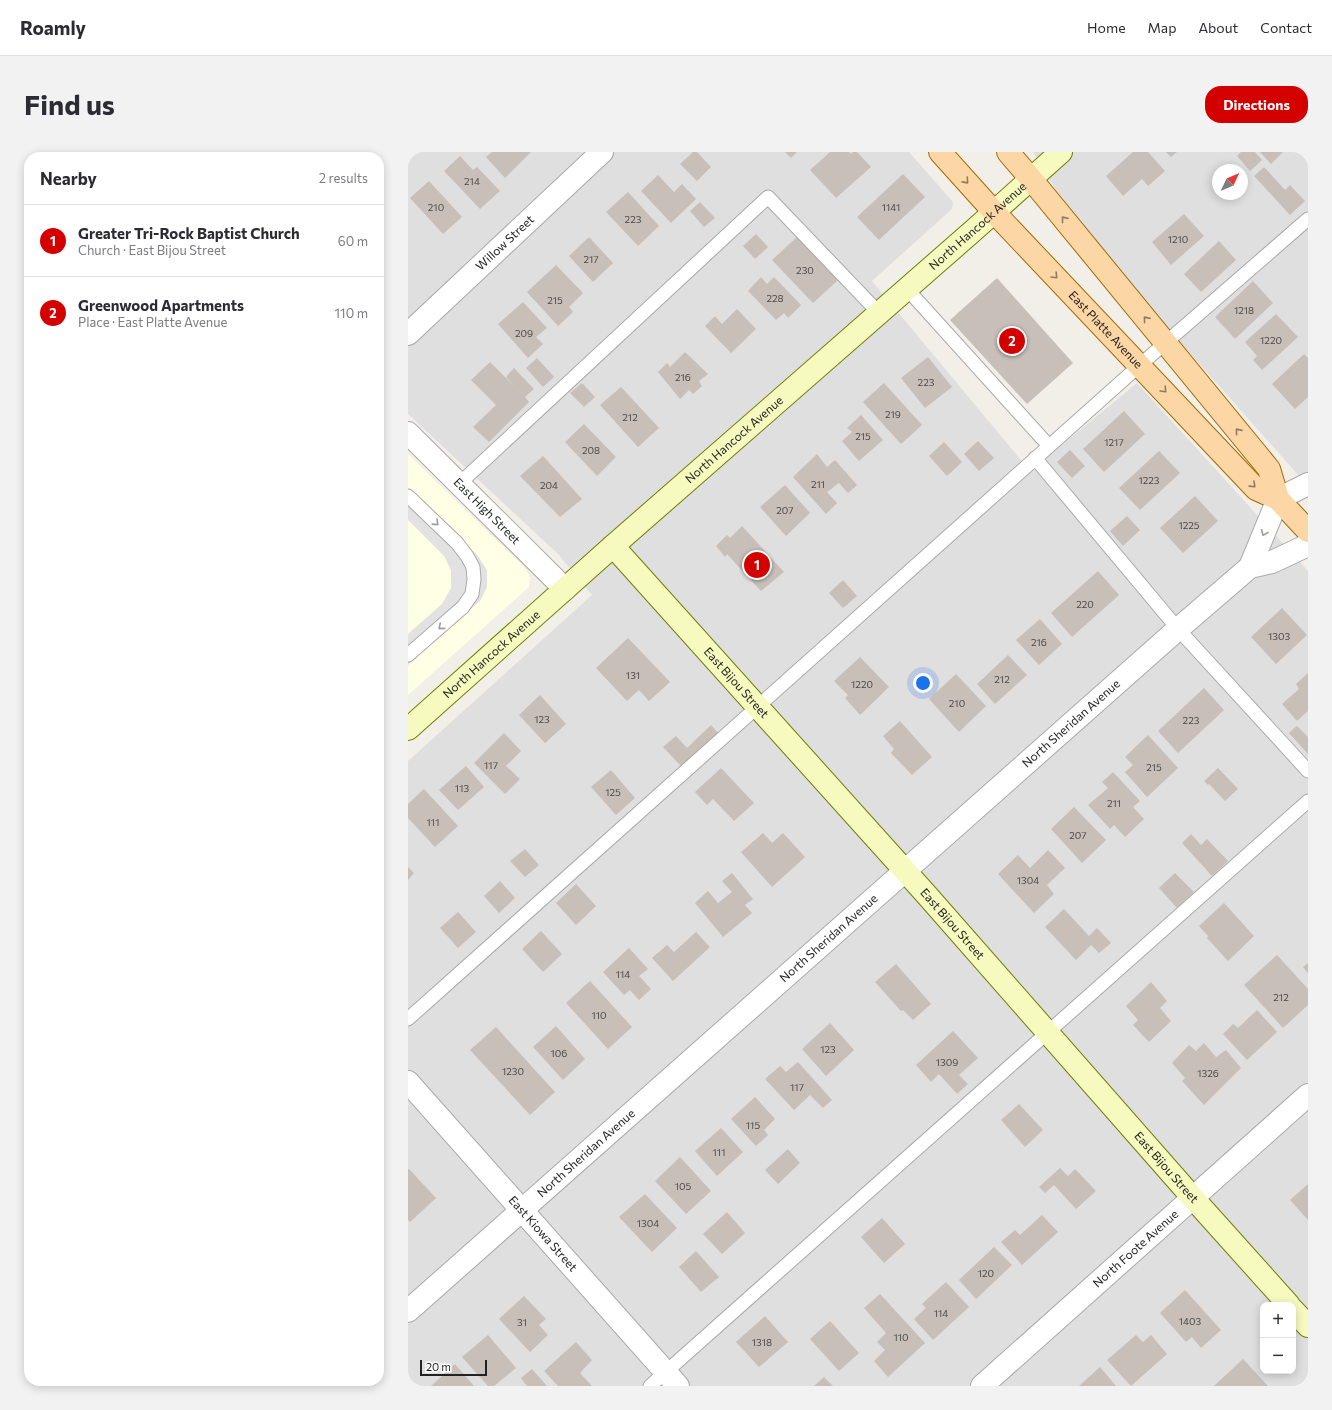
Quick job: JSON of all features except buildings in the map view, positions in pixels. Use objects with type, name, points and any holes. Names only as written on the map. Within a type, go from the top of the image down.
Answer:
[{"type":"main road","name":"East Platte Avenue","points":[[940,152],[994,212],[1256,489],[1278,499],[1308,531]]},
{"type":"main road","name":"East Platte Avenue","points":[[1008,152],[1269,469],[1278,499]]},
{"type":"street","name":"Willow Street","points":[[408,334],[602,152]]},
{"type":"street","name":"North Hancock Avenue","points":[[408,729],[613,546],[1061,152]]},
{"type":"street","name":"East High Street","points":[[408,433],[565,589]]},
{"type":"street","points":[[1278,499],[1308,484]]},
{"type":"street","name":"North Sheridan Avenue","points":[[408,1311],[1178,629],[1250,567],[1278,499]]},
{"type":"street","name":"North Sheridan Avenue","points":[[1250,567],[1272,562],[1308,545]]},
{"type":"street","name":"East Bijou Street","points":[[613,546],[905,871],[1286,1302]]},
{"type":"street","name":"East Kiowa Street","points":[[408,1082],[521,1210],[665,1381]]},
{"type":"street","name":"North Foote Avenue","points":[[982,1386],[1308,1095]]},
{"type":"street","points":[[1296,1313],[1308,1326]]},
{"type":"lane","points":[[459,484],[768,197],[879,313]]},
{"type":"lane","points":[[408,1019],[1165,342],[1308,219]]},
{"type":"lane","points":[[907,289],[1049,446]]},
{"type":"lane","points":[[1035,458],[1178,629],[1308,771]]},
{"type":"lane","points":[[408,496],[457,543],[473,567],[474,579],[472,594],[463,607],[408,655]]},
{"type":"lane","points":[[665,1381],[1048,1032],[1308,801]]},
{"type":"shaded area","points":[[408,152],[909,152],[953,202],[952,209],[872,281],[1030,471],[1137,383],[1308,571],[1308,1386],[408,1386],[408,761],[592,595],[558,554],[408,414]]},
{"type":"shaded area","points":[[1033,152],[1308,152],[1308,486],[1116,270],[1060,197]]},
{"type":"shaded area","points":[[408,454],[524,567],[530,577],[529,587],[408,695]]},
{"type":"shaded area","points":[[408,488],[478,556],[487,570],[487,587],[480,601],[408,665],[408,634],[442,604],[451,588],[451,570],[444,556],[408,520]]},
{"type":"place","name":"Greenwood Apartments","points":[[1012,341]]},
{"type":"place","name":"Greater Tri-Rock Baptist Church","points":[[757,565]]}]
